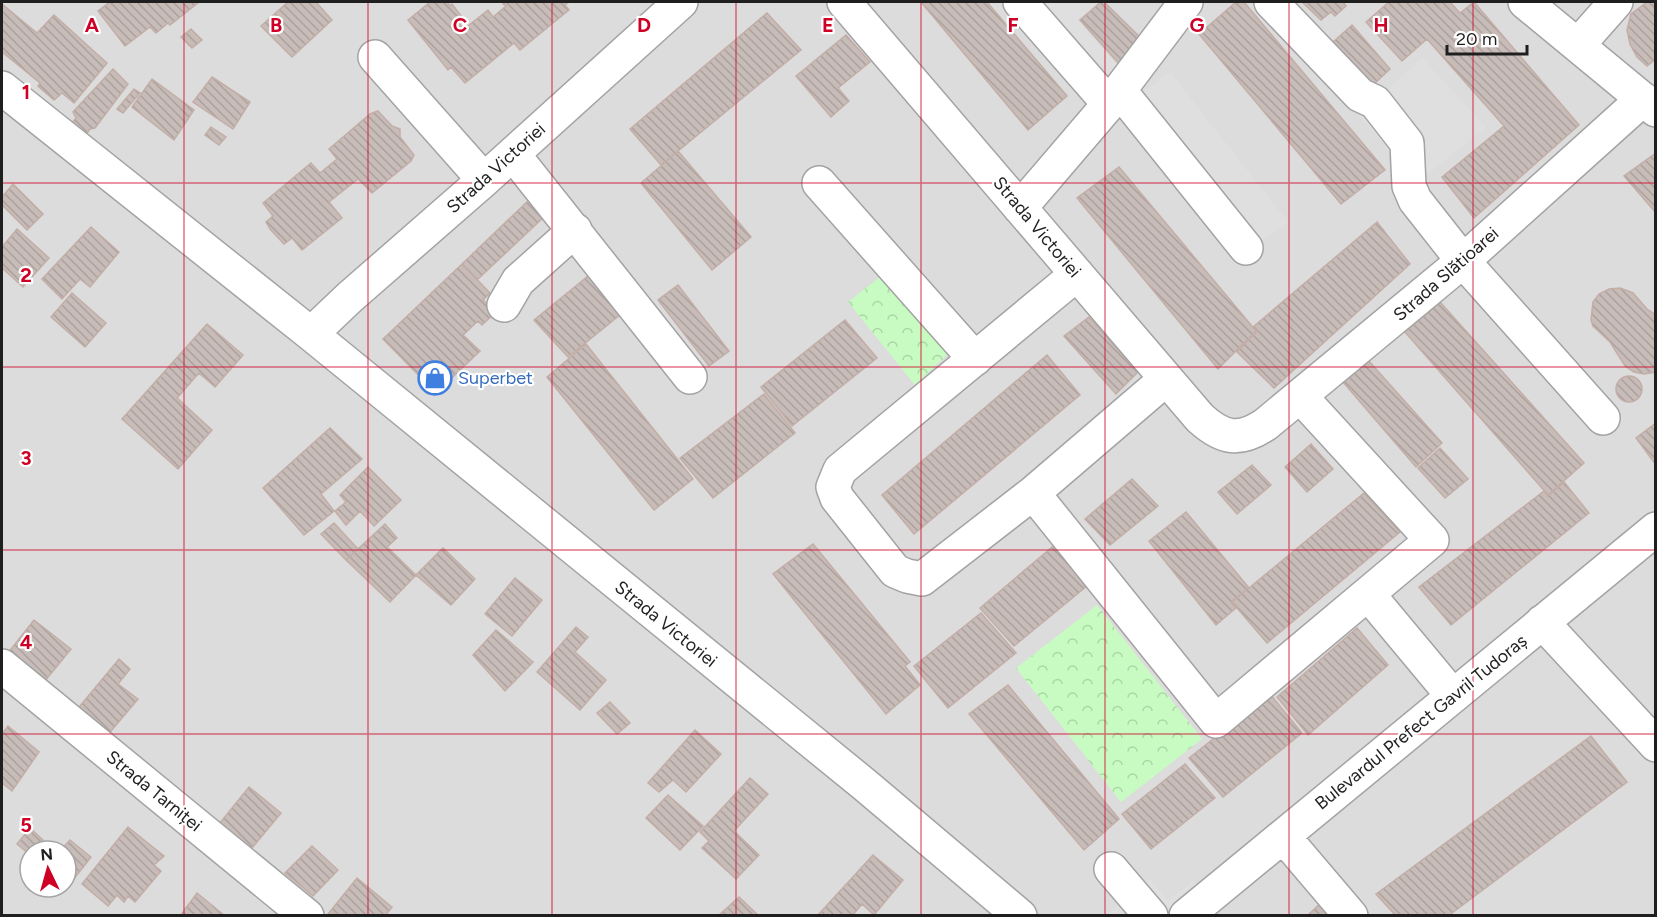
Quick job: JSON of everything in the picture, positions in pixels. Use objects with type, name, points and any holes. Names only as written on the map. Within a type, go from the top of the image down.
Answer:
[{"type":"street","name":"Strada Victoriei","points":[[844,2],[1200,418],[1212,429],[1228,436],[1241,436]]},
{"type":"street","points":[[1020,2],[1115,98],[1246,248]]},
{"type":"street","points":[[1020,208],[1115,98],[1186,2]]},
{"type":"street","points":[[1271,2],[1360,95],[1375,102],[1407,143],[1409,186],[1415,200],[1463,261],[1603,418]]},
{"type":"street","points":[[1525,2],[1649,105]]},
{"type":"street","points":[[1578,45],[1616,2]]},
{"type":"street","name":"Strada Victoriei","points":[[311,334],[513,154],[663,8]]},
{"type":"street","points":[[375,57],[484,180]]},
{"type":"street","name":"Strada Victoriei","points":[[2,88],[311,334],[865,785],[1020,915]]},
{"type":"street","name":"Strada Slătioarei","points":[[1241,436],[1254,432],[1266,424],[1649,105]]},
{"type":"street","points":[[513,154],[690,377]]},
{"type":"street","points":[[819,183],[975,359]]},
{"type":"street","points":[[504,305],[518,281],[575,230]]},
{"type":"street","points":[[1077,274],[840,470],[833,486],[837,498],[895,571],[922,579],[1033,493],[1166,379]]},
{"type":"street","points":[[1033,493],[1216,721],[1432,540],[1300,396]]},
{"type":"street","name":"Bulevardul Prefect Gavril Tudoraș","points":[[1186,915],[1656,529]]},
{"type":"street","points":[[1368,594],[1453,696]]},
{"type":"street","points":[[1542,622],[1656,745]]},
{"type":"street","name":"Strada Tarniței","points":[[2,666],[307,915]]},
{"type":"street","points":[[1283,836],[1351,915]]},
{"type":"street","points":[[1111,869],[1151,915]]},
{"type":"shaded area","points":[[2,2],[1655,2],[1655,915],[2,916]]},
{"type":"shaded area","points":[[1010,2],[1098,2],[1077,20],[1118,66],[1090,91]]},
{"type":"shaded area","points":[[1422,58],[1486,127],[1418,182],[1359,116]]},
{"type":"shaded area","points":[[1170,72],[1288,222],[1255,245],[1135,99]]},
{"type":"shaded area","points":[[1150,878],[1168,901],[1193,881],[1219,912],[1215,916],[1104,916]]},
{"type":"green space","points":[[885,273],[951,351],[915,385],[848,302]]},
{"type":"green space","points":[[1097,605],[1202,739],[1121,802],[1016,668]]},
{"type":"building","points":[[110,2],[199,2],[170,25],[168,23],[156,33],[150,27],[125,46],[98,11]]},
{"type":"building","points":[[288,2],[316,2],[332,20],[292,57],[261,26]]},
{"type":"building","points":[[430,2],[447,2],[451,6],[452,4],[462,17],[457,21],[464,29],[488,10],[493,17],[506,6],[503,4],[506,2],[569,2],[565,5],[569,10],[520,50],[514,43],[465,83],[451,67],[448,70],[408,20]]},
{"type":"building","points":[[921,2],[987,2],[1067,96],[1028,130]]},
{"type":"building","points":[[1104,2],[1143,40],[1119,64],[1080,20]]},
{"type":"building","points":[[1236,2],[1244,2],[1385,170],[1341,204],[1199,34]]},
{"type":"building","points":[[1302,2],[1343,2],[1346,6],[1335,16],[1331,12],[1321,20]]},
{"type":"building","points":[[1389,2],[1450,2],[1460,13],[1474,2],[1579,125],[1474,218],[1442,177],[1504,126],[1427,39],[1402,61],[1366,22]]},
{"type":"building","points":[[1647,2],[1656,2],[1656,59],[1647,66],[1637,57],[1630,44],[1627,30],[1631,14]]},
{"type":"building","points":[[2,4],[37,33],[54,15],[107,63],[74,103],[62,93],[54,100],[38,86],[40,83],[2,52]]},
{"type":"building","points":[[767,13],[801,50],[661,165],[630,129]]},
{"type":"building","points":[[1352,25],[1390,69],[1373,85],[1333,42]]},
{"type":"building","points":[[191,29],[202,40],[192,48],[181,37]]},
{"type":"building","points":[[846,35],[870,62],[838,88],[849,101],[831,117],[796,76]]},
{"type":"building","points":[[113,69],[128,84],[95,128],[90,129],[86,135],[72,123],[76,118],[73,112]]},
{"type":"building","points":[[212,77],[250,102],[233,129],[193,102]]},
{"type":"building","points":[[152,79],[194,110],[174,140],[132,107]]},
{"type":"building","points":[[134,89],[140,93],[123,113],[117,109]]},
{"type":"building","points":[[378,111],[392,126],[400,129],[400,137],[414,155],[411,161],[372,193],[358,179],[329,202],[342,218],[302,250],[292,238],[284,244],[266,222],[273,216],[263,203],[311,163],[320,173],[337,159],[329,149],[370,114]]},
{"type":"building","points":[[211,127],[226,137],[219,145],[205,135]]},
{"type":"building","points":[[678,151],[751,237],[712,270],[641,183]]},
{"type":"building","points":[[1656,153],[1656,213],[1624,176]]},
{"type":"building","points":[[1119,167],[1256,331],[1218,369],[1077,198]]},
{"type":"building","points":[[13,184],[43,214],[27,230],[2,205],[2,197]]},
{"type":"building","points":[[530,199],[546,215],[477,280],[462,264]]},
{"type":"building","points":[[1377,222],[1410,264],[1274,388],[1237,352],[1257,331],[1253,327]]},
{"type":"building","points":[[91,227],[119,252],[90,287],[80,279],[62,299],[42,279]]},
{"type":"building","points":[[17,229],[49,258],[23,287],[2,268],[2,247]]},
{"type":"building","points":[[462,264],[490,293],[483,300],[496,312],[482,325],[478,321],[463,335],[480,351],[436,393],[383,339]]},
{"type":"building","points":[[588,276],[620,315],[568,357],[534,320]]},
{"type":"building","points":[[678,285],[729,351],[709,366],[658,300]]},
{"type":"building","points":[[1620,288],[1633,293],[1647,309],[1656,315],[1656,372],[1644,374],[1634,372],[1625,366],[1610,342],[1593,326],[1591,320],[1593,302],[1599,294],[1609,289]]},
{"type":"building","points":[[72,293],[106,323],[85,347],[51,317]]},
{"type":"building","points":[[1440,302],[1584,463],[1548,495],[1405,332]]},
{"type":"building","points":[[1089,317],[1138,372],[1116,394],[1064,336]]},
{"type":"building","points":[[845,320],[877,358],[792,426],[761,387]]},
{"type":"building","points":[[207,324],[243,355],[215,387],[199,373],[177,398],[212,430],[178,469],[122,419]]},
{"type":"building","points":[[586,344],[693,479],[654,510],[547,377]]},
{"type":"building","points":[[1047,355],[1080,395],[914,534],[882,495]]},
{"type":"building","points":[[1368,360],[1442,443],[1416,467],[1343,382]]},
{"type":"building","points":[[1629,376],[1638,380],[1642,389],[1638,398],[1629,402],[1620,398],[1616,389],[1620,380]]},
{"type":"building","points":[[764,394],[795,433],[713,498],[680,458]]},
{"type":"building","points":[[1656,423],[1656,465],[1636,438]]},
{"type":"building","points":[[330,428],[362,459],[321,494],[334,511],[304,535],[263,488]]},
{"type":"building","points":[[1311,444],[1333,469],[1307,492],[1285,467]]},
{"type":"building","points":[[1440,448],[1468,479],[1445,498],[1418,468]]},
{"type":"building","points":[[1252,465],[1271,485],[1237,514],[1218,492]]},
{"type":"building","points":[[368,467],[401,500],[374,526],[360,511],[346,525],[335,511],[346,502],[340,495]]},
{"type":"building","points":[[1132,479],[1158,506],[1110,545],[1085,519]]},
{"type":"building","points":[[1564,482],[1589,513],[1451,625],[1419,587],[1544,491],[1548,496]]},
{"type":"building","points":[[1364,493],[1400,532],[1267,643],[1232,602]]},
{"type":"building","points":[[1186,512],[1249,588],[1231,602],[1236,608],[1216,625],[1149,541]]},
{"type":"building","points":[[334,523],[358,549],[346,560],[321,534]]},
{"type":"building","points":[[385,524],[397,538],[387,547],[416,575],[390,602],[346,560]]},
{"type":"building","points":[[1064,537],[1098,577],[1014,646],[980,608]]},
{"type":"building","points":[[813,544],[910,662],[905,666],[920,685],[886,714],[773,574]]},
{"type":"building","points":[[443,548],[475,579],[451,605],[416,575]]},
{"type":"building","points":[[515,578],[542,600],[512,636],[485,614]]},
{"type":"building","points":[[981,613],[1016,653],[948,708],[914,666]]},
{"type":"building","points":[[34,620],[71,649],[40,687],[4,658]]},
{"type":"building","points":[[576,627],[588,637],[575,652],[606,680],[580,710],[537,672]]},
{"type":"building","points":[[1357,628],[1388,665],[1308,735],[1277,697]]},
{"type":"building","points":[[496,630],[533,662],[505,691],[473,655]]},
{"type":"building","points":[[119,659],[130,669],[118,684],[138,699],[106,737],[75,712]]},
{"type":"building","points":[[1008,685],[1119,819],[1084,850],[969,714]]},
{"type":"building","points":[[1270,694],[1302,733],[1223,797],[1189,758]]},
{"type":"building","points":[[610,702],[630,723],[617,734],[597,713]]},
{"type":"building","points":[[8,726],[39,752],[12,791],[2,783],[2,734]]},
{"type":"building","points":[[695,730],[721,754],[686,792],[673,780],[659,792],[648,783]]},
{"type":"building","points":[[1591,736],[1627,782],[1448,916],[1396,916],[1376,894]]},
{"type":"building","points":[[1185,764],[1215,798],[1151,849],[1122,814]]},
{"type":"building","points":[[750,778],[768,794],[734,831],[759,855],[736,879],[702,848],[709,841],[700,832]]},
{"type":"building","points":[[249,787],[281,813],[252,848],[219,824]]},
{"type":"building","points":[[668,795],[703,826],[680,850],[646,818]]},
{"type":"building","points":[[128,827],[164,856],[154,865],[161,871],[135,902],[128,896],[124,902],[117,895],[108,906],[82,884]]},
{"type":"building","points":[[30,828],[42,839],[21,839]]},
{"type":"building","points":[[78,846],[91,857],[78,874]]},
{"type":"building","points":[[312,846],[338,870],[313,896],[285,873]]},
{"type":"building","points":[[873,855],[903,880],[874,915],[862,904],[852,916],[817,916]]},
{"type":"building","points":[[357,878],[392,907],[385,916],[328,914]]},
{"type":"building","points":[[197,893],[225,916],[180,916]]},
{"type":"building","points":[[739,897],[759,916],[718,916]]},
{"type":"building","points":[[1324,900],[1339,916],[1307,916]]},
{"type":"place","name":"Superbet","points":[[435,378]]}]
